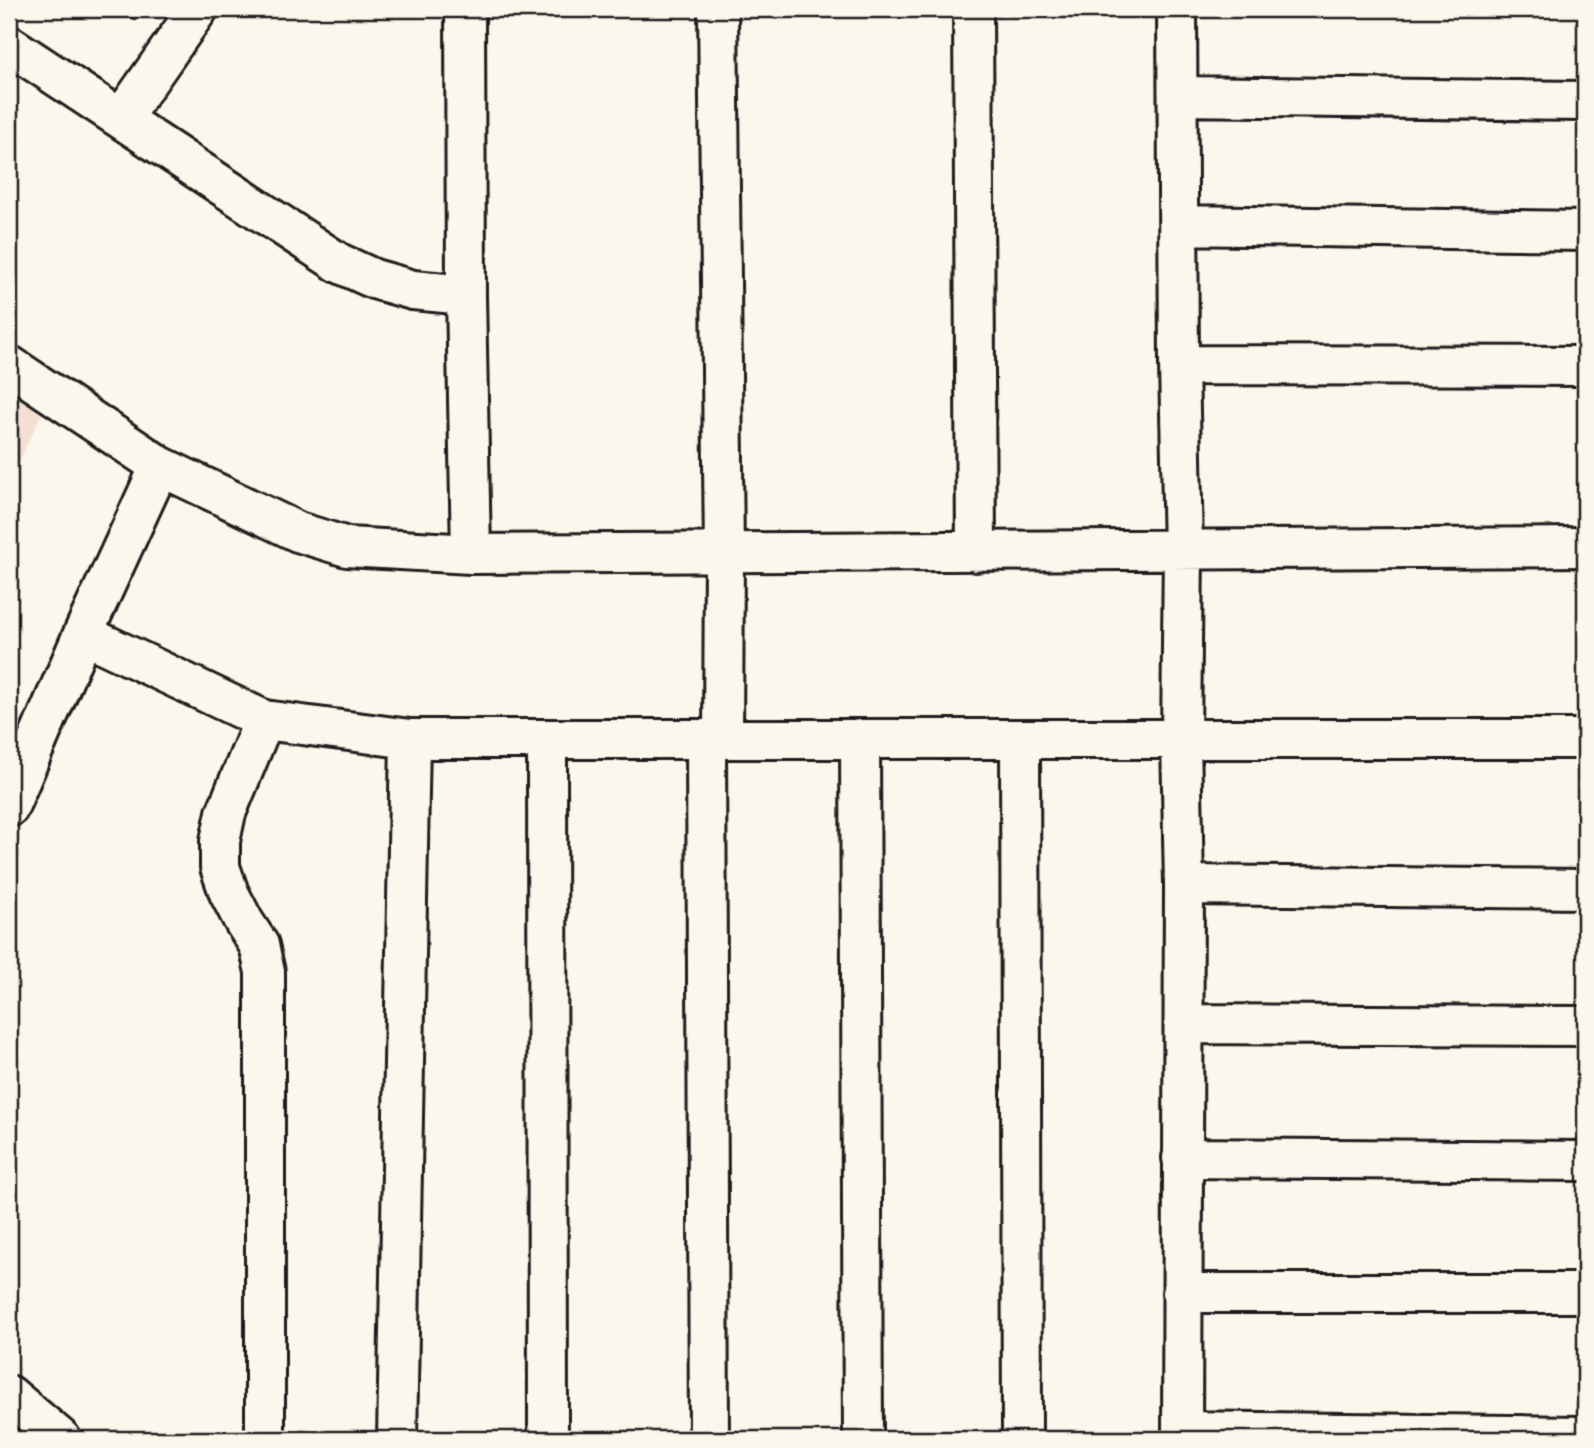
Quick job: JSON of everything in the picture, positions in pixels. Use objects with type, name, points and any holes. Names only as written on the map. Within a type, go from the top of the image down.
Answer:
[{"type":"street","points":[[121,119],[198,9]]},
{"type":"street","points":[[465,9],[466,295],[471,554]]},
{"type":"street","points":[[709,1439],[715,739],[724,553],[718,9]]},
{"type":"street","points":[[973,9],[976,552]]},
{"type":"street","points":[[1178,9],[1184,886],[1182,1435],[1585,1436]]},
{"type":"street","points":[[9,45],[339,263],[374,279],[413,290],[466,295]]},
{"type":"street","points":[[1178,96],[1585,101]]},
{"type":"street","points":[[1179,225],[1585,231]]},
{"type":"street","points":[[9,365],[160,466],[298,532],[347,547],[471,554],[1585,547]]},
{"type":"street","points":[[1179,365],[1585,366]]},
{"type":"street","points":[[9,807],[83,634],[160,466]]},
{"type":"street","points":[[83,634],[264,720],[410,739],[1585,739]]},
{"type":"street","points":[[264,720],[226,813],[220,841],[220,867],[229,893],[259,945],[265,972],[265,1439]]},
{"type":"street","points":[[397,1439],[410,739]]},
{"type":"street","points":[[547,739],[548,1439]]},
{"type":"street","points":[[860,739],[863,1439]]},
{"type":"street","points":[[1020,739],[1022,1439]]},
{"type":"street","points":[[1184,886],[1585,889]]},
{"type":"street","points":[[1184,1024],[1585,1026]]},
{"type":"street","points":[[1182,1158],[1585,1161]]},
{"type":"street","points":[[1182,1293],[1585,1293]]},
{"type":"street","points":[[9,1395],[61,1439]]},
{"type":"shaded area","points":[[9,391],[42,413],[9,483]]},
{"type":"building","points":[[120,9],[145,9],[135,20]]}]
